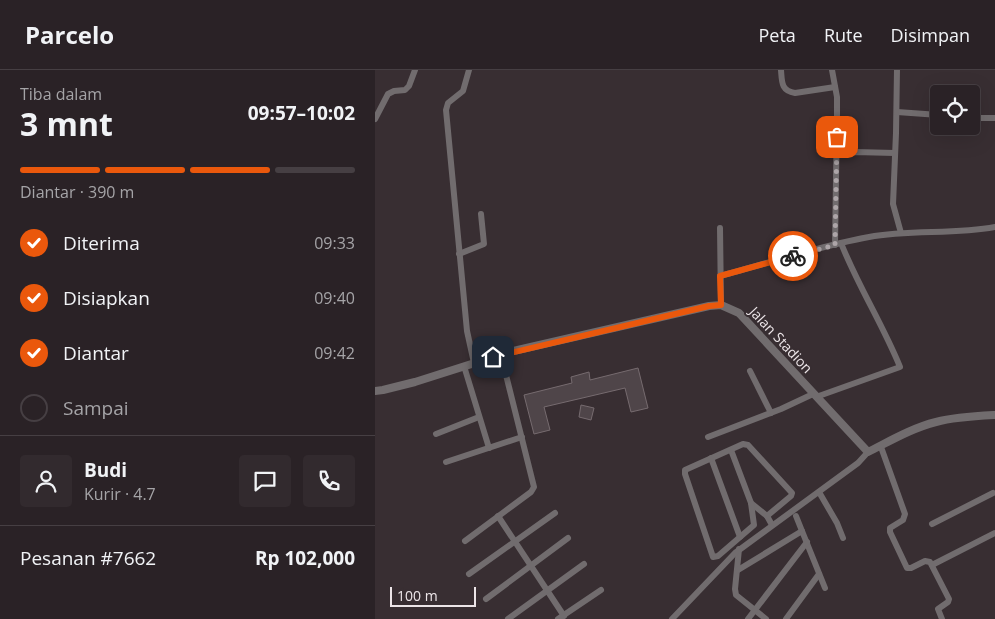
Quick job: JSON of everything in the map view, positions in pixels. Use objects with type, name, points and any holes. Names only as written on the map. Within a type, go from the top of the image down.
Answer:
[{"type":"street","points":[[375,119],[388,94],[394,90],[408,88],[415,70]]},
{"type":"street","points":[[469,70],[463,91],[447,103],[446,106],[467,331],[475,363]]},
{"type":"street","points":[[781,70],[783,88],[795,94],[835,87]]},
{"type":"street","points":[[708,437],[815,395],[900,367],[883,328],[838,244],[837,114],[832,70]]},
{"type":"street","points":[[897,70],[893,204],[901,233]]},
{"type":"street","points":[[897,112],[930,114]]},
{"type":"street","points":[[980,118],[995,118]]},
{"type":"street","points":[[836,154],[895,153]]},
{"type":"street","points":[[459,254],[484,244],[481,214]]},
{"type":"street","points":[[720,276],[868,237],[901,233],[980,230],[995,227]]},
{"type":"street","points":[[375,391],[415,382],[501,355],[709,306],[721,305],[720,228]]},
{"type":"street","name":"Jalan Stadion","points":[[721,305],[739,313],[868,452]]},
{"type":"street","points":[[465,541],[531,492],[534,487],[501,355]]},
{"type":"street","points":[[464,366],[489,448]]},
{"type":"street","points":[[750,371],[771,413]]},
{"type":"street","points":[[672,619],[739,549],[858,463],[868,452],[881,447],[902,434],[937,422],[995,415]]},
{"type":"street","points":[[435,434],[479,418]]},
{"type":"street","points":[[446,462],[522,437]]},
{"type":"street","points":[[731,450],[751,503],[754,524],[718,556],[713,557],[685,474],[686,469],[743,444],[748,445],[792,494],[767,516]]},
{"type":"street","points":[[881,447],[905,514],[903,520],[890,528],[890,532],[907,568],[925,561],[929,561],[932,566],[949,599],[949,602],[938,609],[941,619]]},
{"type":"street","points":[[711,458],[741,537]]},
{"type":"street","points":[[819,492],[837,523],[843,538]]},
{"type":"street","points":[[932,524],[994,494]]},
{"type":"street","points":[[751,503],[767,516],[772,525]]},
{"type":"street","points":[[469,574],[555,512]]},
{"type":"street","points":[[498,516],[548,591],[561,618],[601,590]]},
{"type":"street","points":[[796,516],[825,588]]},
{"type":"street","points":[[738,570],[801,531]]},
{"type":"street","points":[[932,566],[995,533]]},
{"type":"street","points":[[486,598],[568,538]]},
{"type":"street","points":[[748,619],[807,542]]},
{"type":"street","points":[[739,549],[736,595],[766,619]]},
{"type":"street","points":[[509,619],[584,564]]},
{"type":"street","points":[[786,619],[819,574]]},
{"type":"building","points":[[638,368],[648,408],[631,412],[625,388],[544,407],[550,430],[534,434],[524,395],[572,383],[571,377],[589,372],[590,380]]},
{"type":"building","points":[[581,405],[594,408],[591,420],[579,417]]},
{"type":"way so far","points":[[793,256],[835,245],[837,137]]},
{"type":"route","points":[[493,357],[716,304],[721,305],[720,276],[793,256]]}]
